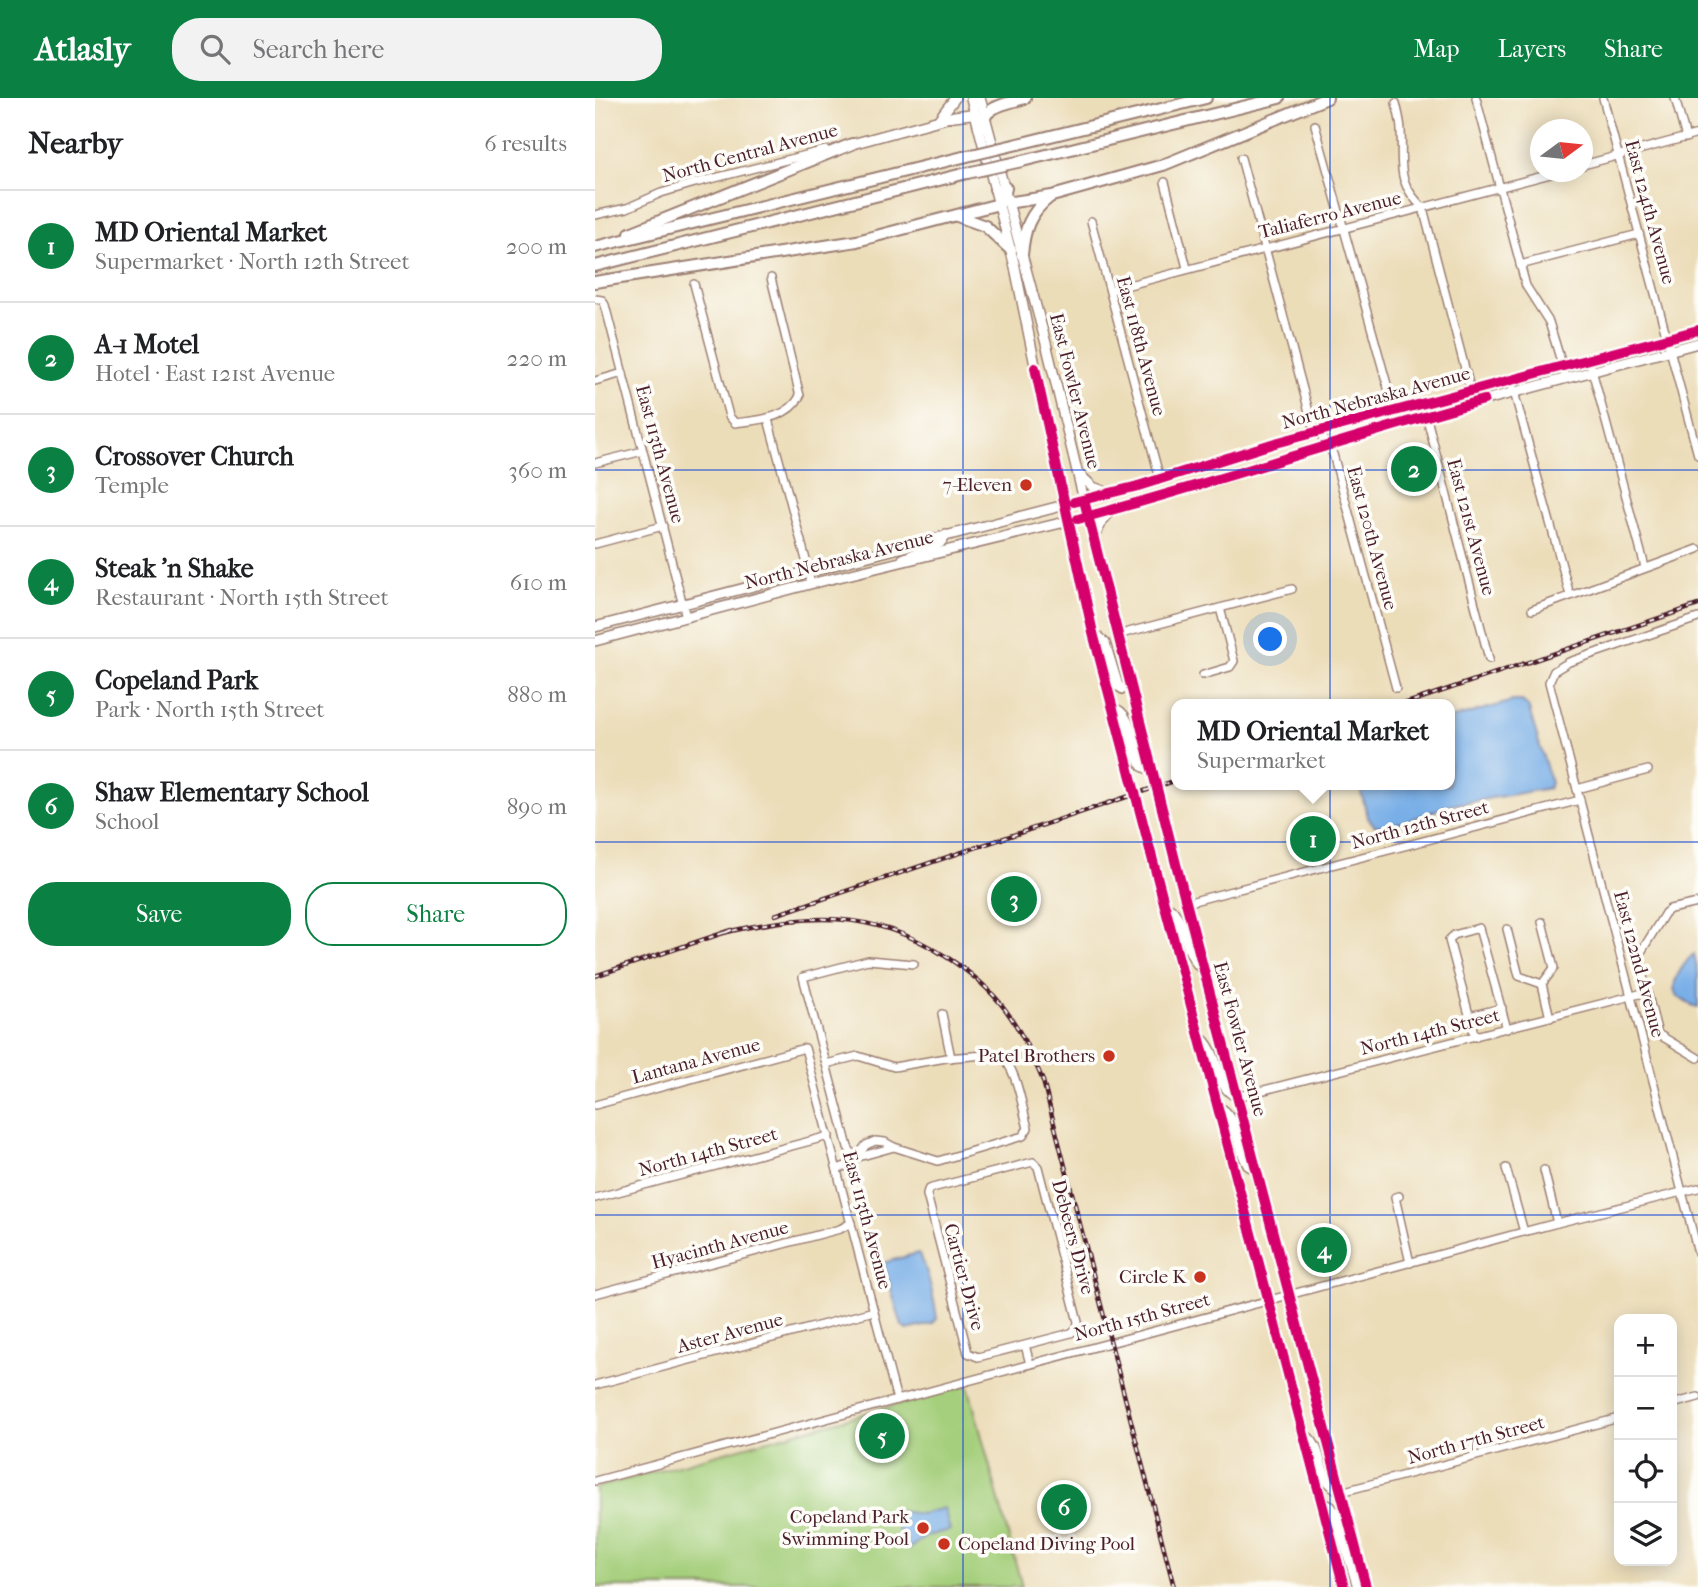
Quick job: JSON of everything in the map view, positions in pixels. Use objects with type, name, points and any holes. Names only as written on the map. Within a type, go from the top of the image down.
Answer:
[{"type":"highway","points":[[982,122],[995,107],[1023,98]]},
{"type":"highway","points":[[595,247],[1206,98]]},
{"type":"highway","points":[[595,265],[1279,98]]},
{"type":"highway","points":[[595,282],[857,242],[1004,202],[1052,195],[1163,165],[1327,98]]},
{"type":"highway","points":[[595,247],[852,144]]},
{"type":"highway","points":[[1001,188],[1004,202]]},
{"type":"highway","points":[[957,216],[985,226],[1016,253],[1029,219],[1038,206],[1052,195]]},
{"type":"main road","points":[[939,120],[955,98]]},
{"type":"main road","points":[[971,98],[982,122],[1001,188]]},
{"type":"main road","points":[[981,98],[982,122]]},
{"type":"main road","name":"North Central Avenue","points":[[852,144],[963,114],[982,122]]},
{"type":"main road","name":"East Fowler Avenue","points":[[1004,202],[1078,473],[1186,904],[1366,1587]]},
{"type":"main road","name":"East Fowler Avenue","points":[[1016,253],[1063,505],[1093,632],[1344,1586]]},
{"type":"main road","name":"North Nebraska Avenue","points":[[595,627],[1111,493],[1316,431],[1698,330]]},
{"type":"main road","name":"North Nebraska Avenue","points":[[595,641],[810,584],[1113,510],[1426,416],[1698,343]]},
{"type":"main road","points":[[1078,473],[1093,487],[1111,493]]},
{"type":"main road","points":[[1094,541],[1102,521],[1113,510]]},
{"type":"main road","points":[[896,564],[919,550],[940,543],[946,535]]},
{"type":"main road","points":[[694,601],[697,614]]},
{"type":"main road","points":[[1093,632],[1105,643],[1118,686],[1123,689],[1130,687]]},
{"type":"main road","points":[[1112,708],[1120,709],[1126,716],[1139,761],[1152,771]]},
{"type":"main road","points":[[1164,905],[1176,913],[1193,962],[1204,971]]},
{"type":"main road","points":[[1198,1035],[1209,1043],[1224,1086],[1237,1097]]},
{"type":"main road","points":[[1216,1106],[1230,1116],[1245,1159],[1248,1165],[1257,1171]]},
{"type":"main road","points":[[1302,1433],[1311,1438],[1318,1449],[1329,1483],[1341,1492]]},
{"type":"main road","points":[[1321,1501],[1332,1507],[1336,1515],[1358,1587]]},
{"type":"street","points":[[1476,98],[1520,265],[1531,295],[1549,322],[1566,378]]},
{"type":"street","name":"East 124th Avenue","points":[[1603,98],[1698,455]]},
{"type":"street","points":[[1675,98],[1686,138]]},
{"type":"street","points":[[1396,103],[1401,130],[1401,179],[1410,196],[1423,208],[1474,403]]},
{"type":"street","points":[[1315,125],[1398,424]]},
{"type":"street","points":[[1593,162],[1698,134]]},
{"type":"street","name":"North Central Avenue","points":[[595,215],[627,208],[661,193],[695,183],[852,144]]},
{"type":"street","name":"East 120th Avenue","points":[[1241,158],[1312,423],[1333,454],[1396,688]]},
{"type":"street","name":"Taliaferro Avenue","points":[[1109,290],[1530,180]]},
{"type":"street","points":[[1165,182],[1187,268]]},
{"type":"street","name":"East 118th Avenue","points":[[1091,221],[1160,479]]},
{"type":"street","points":[[1520,265],[1639,234]]},
{"type":"street","points":[[694,284],[729,416],[735,423],[768,419],[796,405],[800,396],[771,278]]},
{"type":"street","name":"East 113th Avenue","points":[[598,300],[605,305],[686,617]]},
{"type":"street","points":[[1589,359],[1645,567]]},
{"type":"street","points":[[595,381],[623,373]]},
{"type":"street","points":[[1511,381],[1570,594]]},
{"type":"street","name":"East 121st Avenue","points":[[1423,403],[1489,659]]},
{"type":"street","points":[[768,419],[809,571],[810,584]]},
{"type":"street","points":[[595,463],[643,451]]},
{"type":"street","points":[[595,544],[663,526]]},
{"type":"street","points":[[1532,610],[1698,549]]},
{"type":"street","points":[[1117,635],[1292,589]]},
{"type":"street","points":[[1203,675],[1230,667],[1234,661],[1220,608]]},
{"type":"street","name":"East 122nd Avenue","points":[[1698,618],[1569,662],[1554,671],[1549,682],[1698,1253]]},
{"type":"street","points":[[1577,789],[1648,771]]},
{"type":"street","name":"North 12th Street","points":[[1186,904],[1580,800]]},
{"type":"street","points":[[1698,902],[1670,909],[1638,957],[1658,1034],[1698,1058]]},
{"type":"street","points":[[1542,922],[1553,968],[1542,984],[1550,1018]]},
{"type":"street","points":[[1475,1037],[1449,940],[1454,935],[1479,928],[1507,1029]]},
{"type":"street","points":[[1507,929],[1519,976],[1542,984]]},
{"type":"street","points":[[855,1158],[849,1150],[803,977],[868,960],[914,964]]},
{"type":"street","name":"North 14th Street","points":[[1237,1097],[1647,992]]},
{"type":"street","points":[[1469,1016],[1502,1008]]},
{"type":"street","points":[[942,1014],[951,1058]]},
{"type":"street","name":"East 113th Avenue","points":[[804,1048],[897,1400]]},
{"type":"street","name":"Lantana Avenue","points":[[595,1105],[804,1048]]},
{"type":"street","points":[[826,1064],[858,1056],[892,1067],[996,1054],[1007,1061],[1028,1128],[1023,1136],[938,1161],[885,1142],[872,1142],[864,1147],[848,1166],[837,1169]]},
{"type":"street","name":"North 14th Street","points":[[595,1198],[829,1136]]},
{"type":"street","name":"Cartier Drive","points":[[1025,1345],[978,1357],[968,1353],[927,1191],[956,1181],[1035,1163]]},
{"type":"street","name":"Debeers Drive","points":[[1025,1345],[1071,1333],[1078,1326],[1035,1163]]},
{"type":"street","points":[[1506,1168],[1524,1232]]},
{"type":"street","points":[[1544,1170],[1557,1223]]},
{"type":"street","name":"North 15th Street","points":[[595,1481],[1557,1223],[1698,1188]]},
{"type":"street","points":[[1399,1196],[1395,1197],[1411,1263]]},
{"type":"street","name":"Hyacinth Avenue","points":[[595,1294],[840,1229],[851,1223]]},
{"type":"street","name":"Aster Avenue","points":[[595,1385],[874,1311]]},
{"type":"street","points":[[1025,1345],[1030,1364]]},
{"type":"street","points":[[1677,1402],[1698,1396]]},
{"type":"street","name":"North 17th Street","points":[[1341,1492],[1614,1419]]},
{"type":"green space","points":[[968,1385],[1022,1587],[595,1587],[595,1488]]},
{"type":"water","points":[[1513,701],[1522,701],[1528,706],[1551,783],[1549,788],[1446,806],[1393,824],[1375,826],[1368,818],[1360,790],[1455,790],[1455,718]]},
{"type":"water","points":[[1694,954],[1698,973],[1698,1008],[1680,998],[1674,985],[1680,971]]},
{"type":"water","points":[[918,1253],[927,1274],[937,1319],[932,1324],[907,1330],[902,1326],[883,1263]]},
{"type":"water","name":"Copeland Park Swimming Pool","points":[[944,1508],[950,1530],[927,1536],[907,1550],[899,1535],[897,1511],[921,1514]]},
{"type":"railway","points":[[1419,699],[1698,605]]},
{"type":"railway","points":[[775,915],[1171,782]]},
{"type":"railway","points":[[723,933],[753,926],[810,919],[837,919],[891,930],[918,941],[964,969],[1005,1009],[1025,1042],[1043,1081],[1174,1587]]},
{"type":"railway","points":[[595,976],[732,930]]},
{"type":"cycle path","points":[[1074,502],[1138,486],[1275,443],[1698,330]]},
{"type":"cycle path","points":[[1035,368],[1093,633],[1344,1587]]},
{"type":"cycle path","points":[[1078,519],[1484,400]]},
{"type":"cycle path","points":[[1084,500],[1176,864],[1366,1587]]},
{"type":"place","name":"A-1 Motel","points":[[1414,469]]},
{"type":"place","name":"7-Eleven","points":[[1026,485]]},
{"type":"place","name":"MD Oriental Market","points":[[1313,839]]},
{"type":"place","name":"Crossover Church","points":[[1014,899]]},
{"type":"place","name":"Patel Brothers","points":[[1109,1056]]},
{"type":"place","name":"Steak 'n Shake","points":[[1324,1250]]},
{"type":"place","name":"Circle K","points":[[1200,1277]]},
{"type":"place","name":"Copeland Park","points":[[882,1436]]},
{"type":"place","name":"Shaw Elementary School","points":[[1064,1507]]},
{"type":"place","name":"Copeland Park Swimming Pool","points":[[923,1528]]},
{"type":"place","name":"Copeland Diving Pool","points":[[944,1544]]}]
